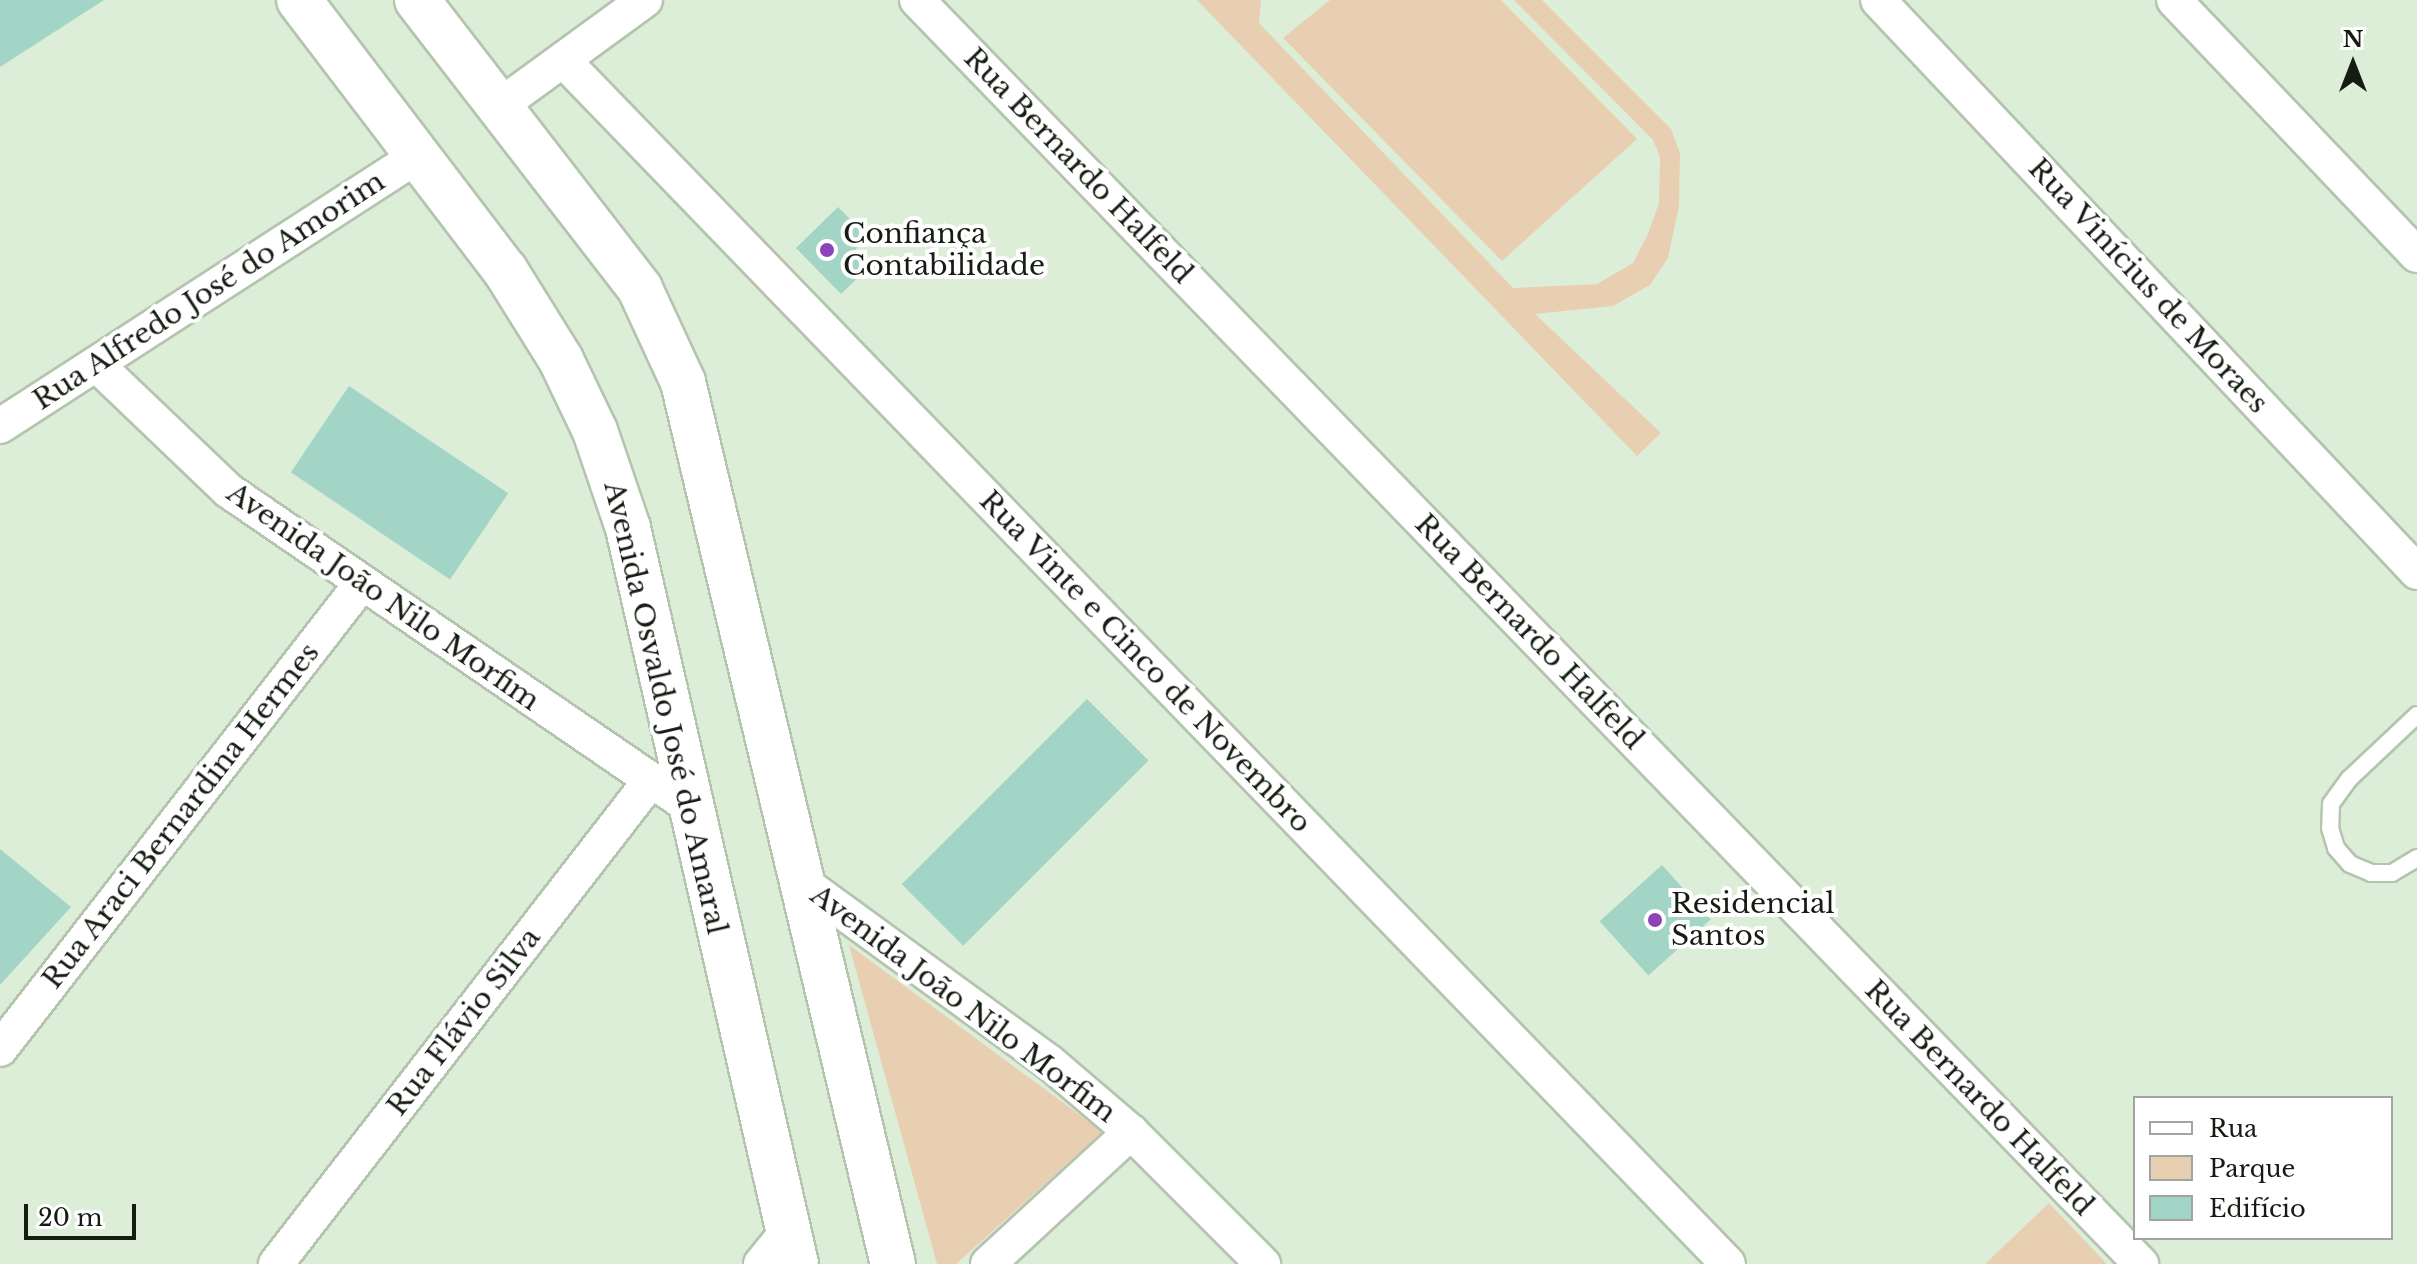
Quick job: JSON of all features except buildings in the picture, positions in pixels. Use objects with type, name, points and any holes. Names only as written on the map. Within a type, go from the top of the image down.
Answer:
[{"type":"main road","name":"Avenida Osvaldo José do Amaral","points":[[299,0],[505,270],[561,360],[595,431],[628,528],[781,1253]]},
{"type":"main road","points":[[417,0],[605,240],[665,335],[698,437],[798,879],[893,1264]]},
{"type":"street","points":[[498,107],[645,0]]},
{"type":"street","name":"Rua Bernardo Halfeld","points":[[917,0],[2141,1264]]},
{"type":"street","name":"Rua Vinícius de Moraes","points":[[1878,0],[2417,572]]},
{"type":"street","points":[[2174,0],[2417,255]]},
{"type":"street","name":"Rua Vinte e Cinco de Novembro","points":[[563,60],[1728,1264]]},
{"type":"street","name":"Rua Alfredo José do Amorim","points":[[0,426],[417,156]]},
{"type":"street","name":"Avenida João Nilo Morfim","points":[[96,364],[198,466],[362,583],[689,806]]},
{"type":"street","name":"Rua Araci Bernardina Hermes","points":[[0,1049],[362,583]]},
{"type":"street","name":"Rua Flávio Silva","points":[[276,1264],[651,780]]},
{"type":"street","name":"Avenida João Nilo Morfim","points":[[798,879],[1049,1062],[1131,1132],[1263,1264]]},
{"type":"street","points":[[988,1264],[1131,1132]]},
{"type":"lane","points":[[2417,715],[2349,779],[2331,804],[2330,828],[2336,848],[2350,864],[2371,873],[2392,873],[2417,858]]},
{"type":"green space","points":[[1197,0],[1261,0],[1259,23],[1513,288],[1597,284],[1633,263],[1648,234],[1659,203],[1660,157],[1653,140],[1514,0],[1542,0],[1671,129],[1680,153],[1679,206],[1668,258],[1650,285],[1613,306],[1535,314],[1661,433],[1637,456]]},
{"type":"green space","points":[[1330,0],[1501,0],[1637,139],[1502,261],[1283,38]]},
{"type":"green space","points":[[849,945],[1103,1132],[956,1264],[937,1264]]},
{"type":"green space","points":[[2049,1203],[2107,1264],[1985,1264]]},
{"type":"place","name":"Confiança Contabilidade","points":[[827,250]]},
{"type":"place","name":"Residencial Santos","points":[[1655,920]]}]
